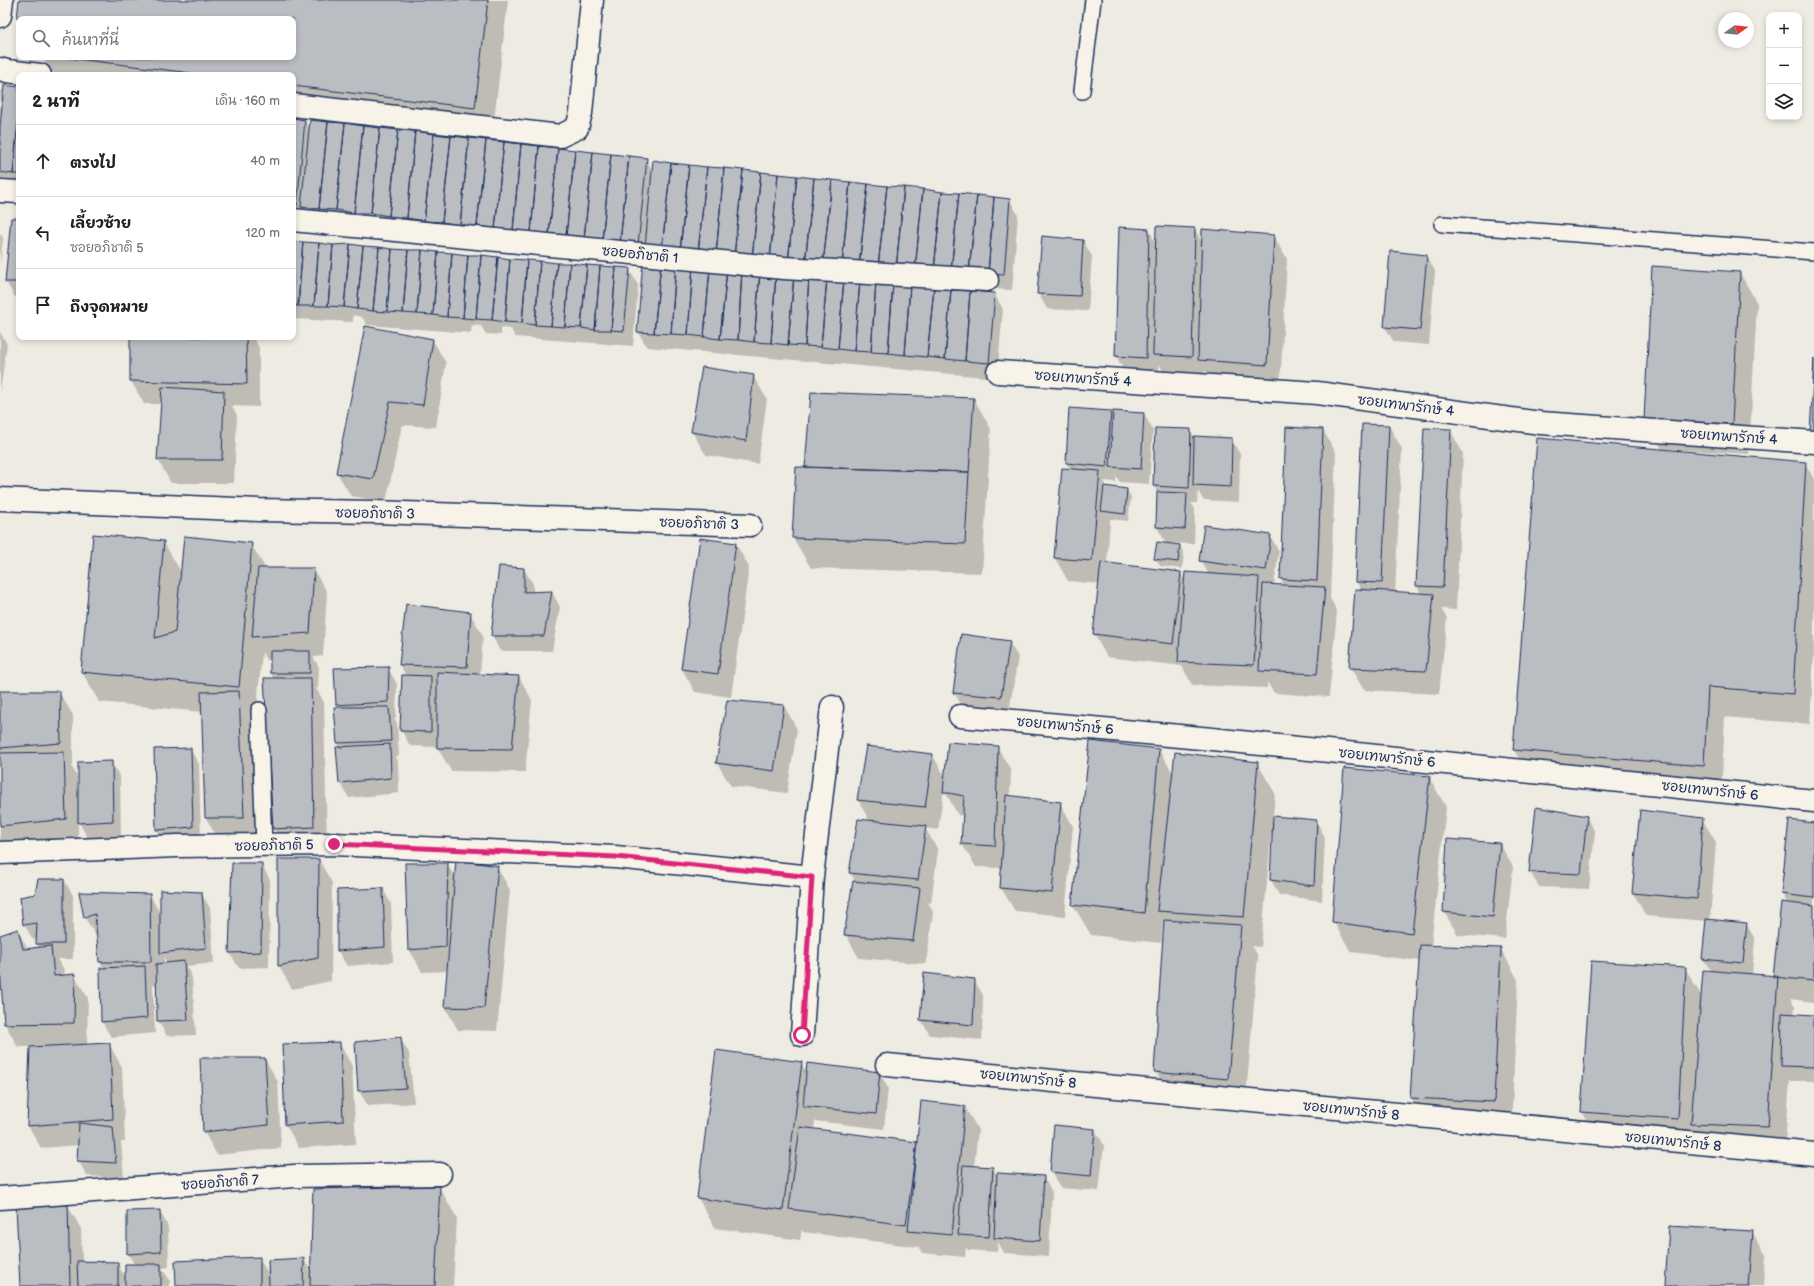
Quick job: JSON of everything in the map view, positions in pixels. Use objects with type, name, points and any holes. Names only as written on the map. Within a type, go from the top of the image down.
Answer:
[{"type":"street","points":[[0,16],[2,0]]},
{"type":"street","points":[[296,105],[560,136],[577,128],[582,113],[592,0]]},
{"type":"street","points":[[0,69],[16,72]]},
{"type":"street","points":[[0,191],[16,192]]},
{"type":"street","name":"ซอยอภิชาติ 1","points":[[296,220],[784,268],[987,280]]},
{"type":"street","name":"ซอยเทพารักษ์ 4","points":[[998,372],[1317,393],[1541,423],[1814,442]]},
{"type":"street","name":"ซอยอภิชาติ 3","points":[[0,499],[259,510],[375,512],[750,525]]},
{"type":"street","points":[[802,1035],[812,877],[832,707]]},
{"type":"street","name":"ซอยเทพารักษ์ 6","points":[[960,716],[1212,739],[1814,801]]},
{"type":"street","name":"ซอยอภิชาติ 5","points":[[0,854],[177,846],[334,844],[616,857],[812,877]]},
{"type":"street","name":"ซอยเทพารักษ์ 8","points":[[887,1065],[1814,1154]]},
{"type":"street","name":"ซอยอภิชาติ 7","points":[[0,1198],[294,1176],[440,1174]]},
{"type":"lane","points":[[1082,91],[1093,0]]},
{"type":"lane","points":[[1442,224],[1814,252]]},
{"type":"lane","points":[[260,710],[264,846]]},
{"type":"building","points":[[19,0],[488,0],[475,108],[296,86],[296,72],[183,72],[85,60],[296,60],[296,16],[17,16]]},
{"type":"building","points":[[4,85],[16,87],[16,144],[13,174],[0,172],[0,127]]},
{"type":"building","points":[[296,118],[305,120],[296,206]]},
{"type":"building","points":[[310,120],[328,122],[319,209],[301,207]]},
{"type":"building","points":[[328,122],[345,123],[336,210],[319,209]]},
{"type":"building","points":[[345,123],[363,126],[354,213],[336,210]]},
{"type":"building","points":[[363,126],[380,128],[371,213],[354,213]]},
{"type":"building","points":[[380,128],[398,130],[389,216],[371,213]]},
{"type":"building","points":[[398,130],[415,131],[407,218],[389,216]]},
{"type":"building","points":[[415,131],[434,134],[424,221],[407,218]]},
{"type":"building","points":[[434,134],[451,136],[442,222],[424,221]]},
{"type":"building","points":[[451,136],[469,138],[460,225],[442,222]]},
{"type":"building","points":[[469,138],[486,140],[477,226],[460,225]]},
{"type":"building","points":[[486,140],[504,142],[495,229],[477,226]]},
{"type":"building","points":[[504,142],[521,144],[513,230],[495,229]]},
{"type":"building","points":[[16,144],[16,174],[13,174]]},
{"type":"building","points":[[521,144],[539,146],[531,232],[513,230]]},
{"type":"building","points":[[539,146],[558,148],[549,234],[531,232]]},
{"type":"building","points":[[558,148],[575,150],[566,236],[549,234]]},
{"type":"building","points":[[575,150],[593,152],[584,239],[566,236]]},
{"type":"building","points":[[593,152],[611,154],[602,241],[584,239]]},
{"type":"building","points":[[611,154],[629,156],[620,243],[602,241]]},
{"type":"building","points":[[629,156],[647,158],[638,245],[620,243]]},
{"type":"building","points":[[653,160],[671,163],[662,249],[645,247]]},
{"type":"building","points":[[671,163],[689,165],[680,251],[662,249]]},
{"type":"building","points":[[689,165],[707,167],[698,253],[680,251]]},
{"type":"building","points":[[707,167],[724,168],[716,255],[698,253]]},
{"type":"building","points":[[724,168],[743,170],[734,257],[716,255]]},
{"type":"building","points":[[743,170],[761,172],[752,258],[734,257]]},
{"type":"building","points":[[761,172],[778,174],[770,260],[752,258]]},
{"type":"building","points":[[778,174],[797,176],[788,262],[770,260]]},
{"type":"building","points":[[797,176],[814,178],[805,264],[788,262]]},
{"type":"building","points":[[814,178],[832,180],[823,265],[805,264]]},
{"type":"building","points":[[832,180],[850,182],[842,266],[823,265]]},
{"type":"building","points":[[850,182],[868,184],[859,266],[842,266]]},
{"type":"building","points":[[868,184],[887,186],[878,267],[859,266]]},
{"type":"building","points":[[887,186],[904,187],[896,269],[878,267]]},
{"type":"building","points":[[904,187],[923,189],[915,270],[896,269]]},
{"type":"building","points":[[923,189],[942,192],[934,270],[915,270]]},
{"type":"building","points":[[942,192],[959,193],[951,271],[934,270]]},
{"type":"building","points":[[959,193],[977,195],[969,272],[951,271]]},
{"type":"building","points":[[977,195],[994,197],[988,274],[969,272]]},
{"type":"building","points":[[994,197],[1010,199],[1004,275],[988,274]]},
{"type":"building","points":[[11,218],[16,218],[16,282],[5,282]]},
{"type":"building","points":[[1156,226],[1195,228],[1192,357],[1153,355]]},
{"type":"building","points":[[1119,227],[1149,229],[1146,358],[1115,356]]},
{"type":"building","points":[[1202,229],[1274,235],[1267,365],[1198,360]]},
{"type":"building","points":[[1042,236],[1083,240],[1080,296],[1037,294]]},
{"type":"building","points":[[296,241],[303,242],[298,306],[296,306]]},
{"type":"building","points":[[303,242],[319,243],[314,306],[298,306]]},
{"type":"building","points":[[319,243],[333,245],[328,306],[314,306]]},
{"type":"building","points":[[350,244],[344,307],[328,306],[333,245]]},
{"type":"building","points":[[350,244],[363,246],[357,309],[344,307]]},
{"type":"building","points":[[363,246],[379,247],[373,311],[357,309]]},
{"type":"building","points":[[379,247],[392,249],[387,312],[373,311]]},
{"type":"building","points":[[392,249],[408,250],[403,313],[387,312]]},
{"type":"building","points":[[408,250],[422,250],[417,314],[403,313]]},
{"type":"building","points":[[422,250],[438,252],[433,315],[417,314]]},
{"type":"building","points":[[1390,251],[1427,255],[1420,330],[1384,327]]},
{"type":"building","points":[[438,252],[452,253],[447,317],[433,315]]},
{"type":"building","points":[[452,253],[468,255],[463,318],[447,317]]},
{"type":"building","points":[[468,255],[481,255],[476,319],[463,318]]},
{"type":"building","points":[[481,255],[498,257],[492,320],[476,319]]},
{"type":"building","points":[[498,257],[510,259],[505,322],[492,320]]},
{"type":"building","points":[[510,259],[527,260],[522,323],[505,322]]},
{"type":"building","points":[[527,260],[540,261],[535,325],[522,323]]},
{"type":"building","points":[[540,261],[557,263],[551,326],[535,325]]},
{"type":"building","points":[[643,261],[661,263],[654,333],[637,332]]},
{"type":"building","points":[[557,263],[570,263],[565,327],[551,326]]},
{"type":"building","points":[[570,263],[587,265],[581,328],[565,327]]},
{"type":"building","points":[[661,263],[676,264],[671,334],[654,333]]},
{"type":"building","points":[[676,264],[693,266],[688,335],[671,334]]},
{"type":"building","points":[[587,265],[600,266],[595,330],[581,328]]},
{"type":"building","points":[[600,266],[616,267],[611,330],[595,330]]},
{"type":"building","points":[[693,266],[710,268],[704,337],[688,335]]},
{"type":"building","points":[[1652,266],[1740,272],[1732,424],[1644,419]]},
{"type":"building","points":[[616,267],[630,268],[624,331],[611,330]]},
{"type":"building","points":[[710,268],[727,269],[720,339],[704,337]]},
{"type":"building","points":[[727,269],[742,270],[738,340],[720,339]]},
{"type":"building","points":[[742,270],[760,272],[754,342],[738,340]]},
{"type":"building","points":[[760,272],[776,274],[771,343],[754,342]]},
{"type":"building","points":[[776,274],[794,275],[788,345],[771,343]]},
{"type":"building","points":[[794,275],[809,276],[805,346],[788,345]]},
{"type":"building","points":[[809,276],[827,278],[821,347],[805,346]]},
{"type":"building","points":[[827,278],[844,279],[838,349],[821,347]]},
{"type":"building","points":[[844,279],[860,281],[854,351],[838,349]]},
{"type":"building","points":[[860,281],[876,282],[871,352],[854,351]]},
{"type":"building","points":[[876,282],[893,284],[888,353],[871,352]]},
{"type":"building","points":[[893,284],[910,285],[905,355],[888,353]]},
{"type":"building","points":[[910,285],[934,288],[927,357],[905,355]]},
{"type":"building","points":[[934,288],[951,290],[945,359],[927,357]]},
{"type":"building","points":[[951,290],[970,291],[965,361],[945,359]]},
{"type":"building","points":[[970,291],[995,293],[989,363],[965,361]]},
{"type":"building","points":[[365,326],[433,339],[423,405],[390,402],[373,479],[336,473]]},
{"type":"building","points":[[130,340],[246,340],[247,384],[130,381]]},
{"type":"building","points":[[1814,358],[1814,434],[1810,434]]},
{"type":"building","points":[[702,367],[754,375],[746,441],[691,432]]},
{"type":"building","points":[[162,387],[224,391],[222,460],[157,460]]},
{"type":"building","points":[[811,392],[974,398],[969,472],[805,467]]},
{"type":"building","points":[[1069,408],[1111,411],[1107,467],[1066,463]]},
{"type":"building","points":[[1113,411],[1144,413],[1141,469],[1110,467]]},
{"type":"building","points":[[1362,424],[1389,425],[1382,583],[1355,582]]},
{"type":"building","points":[[1286,427],[1323,429],[1317,581],[1280,579]]},
{"type":"building","points":[[1155,428],[1191,429],[1189,488],[1153,486]]},
{"type":"building","points":[[1424,428],[1451,429],[1443,587],[1416,586]]},
{"type":"building","points":[[1194,436],[1232,438],[1231,487],[1193,485]]},
{"type":"building","points":[[1537,438],[1806,462],[1793,694],[1708,687],[1704,766],[1513,750]]},
{"type":"building","points":[[796,467],[969,472],[965,544],[792,538]]},
{"type":"building","points":[[1062,468],[1100,471],[1092,561],[1054,558]]},
{"type":"building","points":[[1104,486],[1127,489],[1125,514],[1101,511]]},
{"type":"building","points":[[1157,492],[1187,493],[1185,529],[1156,527]]},
{"type":"building","points":[[1204,525],[1271,535],[1266,570],[1199,561]]},
{"type":"building","points":[[93,534],[164,541],[155,638],[175,632],[184,536],[252,543],[239,687],[81,672]]},
{"type":"building","points":[[700,538],[736,543],[718,674],[681,669]]},
{"type":"building","points":[[1157,542],[1180,545],[1178,562],[1154,559]]},
{"type":"building","points":[[1101,562],[1181,572],[1173,644],[1093,634]]},
{"type":"building","points":[[499,566],[524,568],[524,592],[552,591],[544,636],[491,636]]},
{"type":"building","points":[[258,568],[314,568],[310,633],[252,637]]},
{"type":"building","points":[[1185,572],[1259,577],[1254,665],[1178,662]]},
{"type":"building","points":[[1263,584],[1325,587],[1317,674],[1259,671]]},
{"type":"building","points":[[1355,589],[1434,594],[1426,671],[1349,668]]},
{"type":"building","points":[[406,604],[471,612],[467,667],[399,665]]},
{"type":"building","points":[[961,634],[1010,641],[1001,697],[953,693]]},
{"type":"building","points":[[270,651],[310,651],[310,673],[270,673]]},
{"type":"building","points":[[389,667],[388,702],[336,705],[334,668]]},
{"type":"building","points":[[437,672],[519,676],[512,749],[437,748]]},
{"type":"building","points":[[402,675],[431,676],[431,732],[400,731]]},
{"type":"building","points":[[264,678],[311,678],[314,827],[273,829]]},
{"type":"building","points":[[0,691],[60,691],[61,743],[0,748]]},
{"type":"building","points":[[239,691],[244,818],[205,818],[201,692]]},
{"type":"building","points":[[727,700],[784,705],[774,771],[716,763]]},
{"type":"building","points":[[334,707],[389,707],[391,741],[337,743]]},
{"type":"building","points":[[1090,741],[1159,749],[1144,913],[1072,905]]},
{"type":"building","points":[[948,742],[998,746],[995,846],[961,844],[964,796],[943,792]]},
{"type":"building","points":[[390,744],[391,778],[339,783],[336,747]]},
{"type":"building","points":[[866,746],[933,754],[925,807],[857,800]]},
{"type":"building","points":[[191,748],[193,827],[156,830],[154,749]]},
{"type":"building","points":[[64,752],[66,819],[0,826],[0,753]]},
{"type":"building","points":[[1175,752],[1258,762],[1244,917],[1157,911]]},
{"type":"building","points":[[112,761],[113,821],[78,823],[78,762]]},
{"type":"building","points":[[1344,768],[1430,776],[1412,933],[1332,922]]},
{"type":"building","points":[[1006,795],[1061,802],[1052,893],[1000,888]]},
{"type":"building","points":[[1536,807],[1587,816],[1581,874],[1529,872]]},
{"type":"building","points":[[1640,810],[1703,818],[1697,899],[1632,893]]},
{"type":"building","points":[[1273,816],[1317,820],[1314,886],[1270,880]]},
{"type":"building","points":[[858,819],[926,826],[918,880],[849,873]]},
{"type":"building","points":[[1789,820],[1814,823],[1814,898],[1781,894]]},
{"type":"building","points":[[1447,839],[1500,843],[1493,917],[1443,912]]},
{"type":"building","points":[[278,859],[319,859],[318,958],[278,966]]},
{"type":"building","points":[[456,860],[498,866],[484,1008],[444,1007]]},
{"type":"building","points":[[232,863],[262,863],[261,952],[229,953]]},
{"type":"building","points":[[405,863],[448,863],[446,947],[408,950]]},
{"type":"building","points":[[38,879],[64,879],[64,944],[36,944],[37,923],[23,925],[20,897],[35,894]]},
{"type":"building","points":[[853,881],[920,888],[913,941],[844,935]]},
{"type":"building","points":[[383,888],[385,947],[337,951],[337,890]]},
{"type":"building","points":[[160,890],[202,892],[206,948],[160,953]]},
{"type":"building","points":[[79,892],[150,894],[151,962],[99,962],[95,914],[84,918]]},
{"type":"building","points":[[1781,902],[1814,906],[1814,981],[1773,977]]},
{"type":"building","points":[[1706,919],[1747,923],[1743,963],[1702,959]]},
{"type":"building","points":[[1164,920],[1241,925],[1228,1079],[1154,1072]]},
{"type":"building","points":[[18,929],[23,949],[51,946],[54,976],[75,974],[74,1023],[4,1024],[0,966],[0,935]]},
{"type":"building","points":[[1420,945],[1501,948],[1494,1102],[1410,1098]]},
{"type":"building","points":[[184,961],[188,1020],[157,1021],[156,964]]},
{"type":"building","points":[[1591,961],[1686,967],[1678,1119],[1581,1112]]},
{"type":"building","points":[[145,966],[147,1018],[101,1022],[100,968]]},
{"type":"building","points":[[1703,970],[1778,976],[1768,1127],[1691,1124]]},
{"type":"building","points":[[924,973],[975,979],[973,1025],[920,1020]]},
{"type":"building","points":[[1782,1013],[1814,1015],[1814,1067],[1781,1066]]},
{"type":"building","points":[[401,1037],[406,1088],[358,1091],[355,1042]]},
{"type":"building","points":[[340,1042],[343,1121],[285,1125],[282,1044]]},
{"type":"building","points":[[110,1043],[113,1119],[27,1126],[30,1047]]},
{"type":"building","points":[[716,1050],[802,1062],[783,1210],[697,1198]]},
{"type":"building","points":[[200,1058],[265,1058],[269,1125],[203,1132]]},
{"type":"building","points":[[807,1063],[880,1072],[876,1114],[803,1106]]},
{"type":"building","points":[[921,1101],[965,1106],[952,1235],[908,1231]]},
{"type":"building","points":[[79,1123],[113,1127],[116,1163],[77,1161]]},
{"type":"building","points":[[1054,1125],[1095,1129],[1091,1176],[1050,1172]]},
{"type":"building","points":[[800,1127],[917,1142],[906,1225],[789,1209]]},
{"type":"building","points":[[963,1165],[993,1167],[989,1237],[958,1235]]},
{"type":"building","points":[[997,1173],[1044,1176],[1040,1241],[994,1238]]},
{"type":"building","points":[[440,1186],[435,1286],[310,1286],[313,1189]]},
{"type":"building","points":[[68,1205],[70,1286],[20,1286],[16,1206]]},
{"type":"building","points":[[160,1210],[161,1252],[127,1254],[127,1211]]},
{"type":"building","points":[[1669,1226],[1753,1231],[1749,1286],[1665,1286]]},
{"type":"building","points":[[260,1257],[260,1286],[176,1286],[175,1261]]},
{"type":"building","points":[[304,1258],[303,1286],[269,1286],[268,1260]]},
{"type":"building","points":[[77,1261],[118,1262],[118,1286],[78,1286]]},
{"type":"building","points":[[125,1264],[161,1264],[161,1286],[125,1286]]},
{"type":"route","points":[[334,844],[497,853],[616,857],[812,877],[802,1035]]}]
